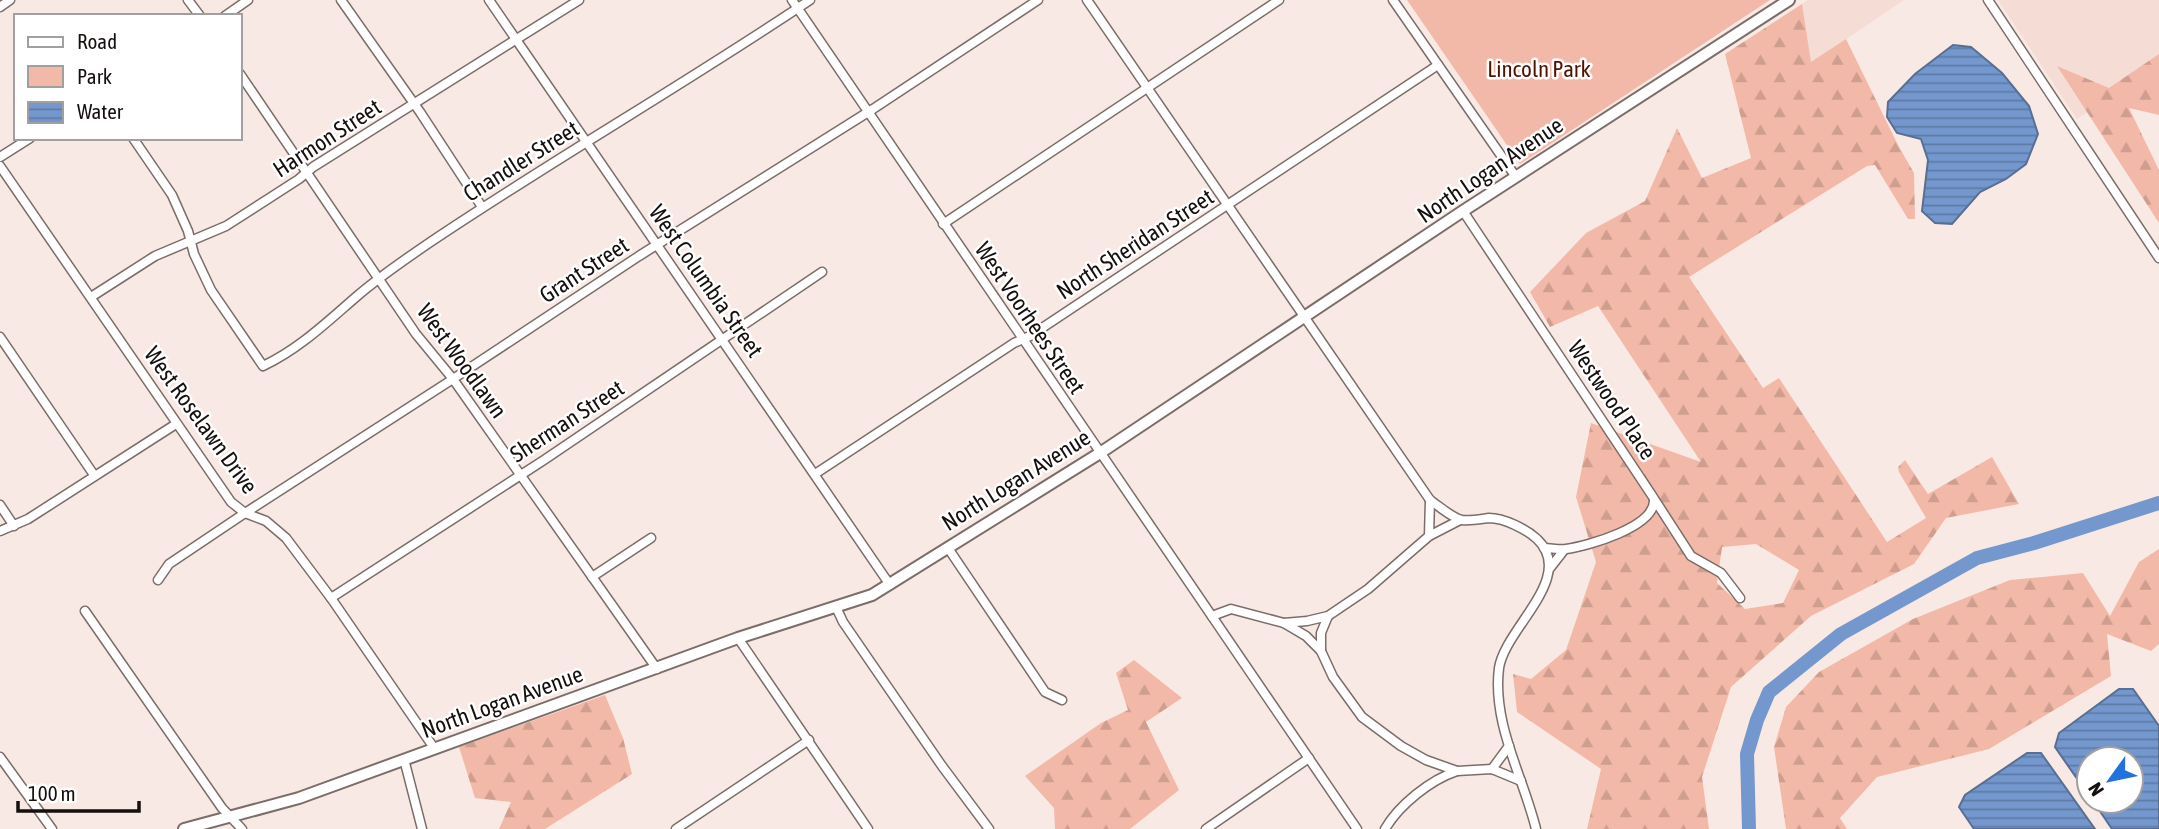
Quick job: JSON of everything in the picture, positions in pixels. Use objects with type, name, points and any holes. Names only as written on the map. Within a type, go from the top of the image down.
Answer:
[{"type":"street","points":[[0,7],[10,0]]},
{"type":"street","points":[[228,14],[248,0]]},
{"type":"street","points":[[341,0],[482,207]]},
{"type":"street","name":"West Columbia Street","points":[[489,0],[890,584]]},
{"type":"street","name":"Harmon Street","points":[[91,297],[155,256],[226,226],[579,0]]},
{"type":"street","name":"Chandler Street","points":[[191,241],[211,290],[263,366],[316,332],[379,279],[482,207],[587,142],[794,4],[810,0]]},
{"type":"street","name":"Grant Street","points":[[158,580],[169,564],[245,513],[1038,0]]},
{"type":"street","points":[[1087,0],[1430,500],[1460,520]]},
{"type":"street","points":[[943,224],[1279,0]]},
{"type":"street","points":[[1393,0],[1516,177]]},
{"type":"street","name":"North Logan Avenue","points":[[184,829],[299,798],[738,638],[872,594],[1100,453],[1463,211],[1788,0]]},
{"type":"street","points":[[1989,0],[2159,258]]},
{"type":"street","name":"West Voorhees Street","points":[[794,4],[1357,829]]},
{"type":"street","name":"North Sheridan Street","points":[[815,474],[1229,205],[1438,65]]},
{"type":"street","name":"West Woodlawn","points":[[242,77],[416,334],[453,379],[657,669]]},
{"type":"street","points":[[0,157],[27,140]]},
{"type":"street","points":[[134,140],[172,195],[191,241]]},
{"type":"street","name":"West Roselawn Drive","points":[[0,166],[231,502],[245,513],[266,521],[286,538],[331,598],[434,748]]},
{"type":"street","name":"Westwood Place","points":[[1463,211],[1691,556],[1721,573],[1740,598]]},
{"type":"street","name":"Sherman Street","points":[[331,598],[639,398],[722,338],[822,272]]},
{"type":"street","points":[[0,337],[94,475]]},
{"type":"street","points":[[0,531],[28,519],[176,424]]},
{"type":"street","points":[[1429,536],[1430,500]]},
{"type":"street","points":[[1544,548],[1564,550],[1618,535],[1648,515],[1654,506],[1654,500]]},
{"type":"street","points":[[0,505],[14,526]]},
{"type":"street","points":[[1284,623],[1328,616],[1368,589],[1429,536],[1460,520],[1493,518],[1525,530],[1539,540],[1550,568]]},
{"type":"street","points":[[592,577],[651,538]]},
{"type":"street","points":[[948,548],[1045,692],[1062,699]]},
{"type":"street","points":[[1536,829],[1508,746],[1499,706],[1499,666],[1511,638],[1545,588],[1550,568],[1564,550]]},
{"type":"street","points":[[836,607],[843,622],[989,829]]},
{"type":"street","points":[[1212,616],[1231,609],[1284,623],[1306,636],[1321,651],[1333,677],[1362,717],[1401,746],[1426,760],[1457,771],[1492,769],[1521,781]]},
{"type":"street","points":[[85,611],[222,808],[242,829]]},
{"type":"street","points":[[1321,651],[1321,633],[1328,616]]},
{"type":"street","points":[[738,638],[868,829]]},
{"type":"street","points":[[676,829],[808,740]]},
{"type":"street","points":[[1492,769],[1508,746]]},
{"type":"street","points":[[0,757],[52,829]]},
{"type":"street","points":[[1206,829],[1309,758]]},
{"type":"street","points":[[404,759],[422,829]]},
{"type":"street","points":[[1385,829],[1394,814],[1424,789],[1457,771]]},
{"type":"shaded area","points":[[1808,0],[1904,0],[1811,63],[1781,18]]},
{"type":"shaded area","points":[[1998,0],[2159,0],[2159,65],[2077,119]]},
{"type":"green space","name":"Lincoln Park","points":[[1407,0],[1770,0],[1520,164]]},
{"type":"green space","points":[[1802,4],[1811,62],[1846,39],[1914,173],[1915,219],[1908,219],[1875,165],[1867,166],[1689,277],[1763,388],[1779,378],[1887,542],[1926,518],[1899,472],[1898,467],[1905,460],[1928,494],[1992,457],[2019,504],[1946,518],[1914,564],[1811,616],[1731,687],[1702,777],[1709,829],[1587,829],[1601,769],[1517,712],[1513,674],[1531,679],[1566,650],[1596,562],[1576,497],[1591,423],[1701,462],[1598,306],[1550,327],[1530,292],[1586,233],[1645,201],[1677,128],[1702,178],[1751,158],[1725,54]],"holes":[[[1756,544],[1799,570],[1783,603],[1745,609],[1717,583],[1722,547]]]},
{"type":"green space","points":[[2159,54],[2159,115],[2129,108],[2159,170],[2159,223],[2057,66],[2109,88]]},
{"type":"green space","points":[[2159,549],[2159,644],[2151,651],[2107,634],[2111,676],[1989,749],[1877,777],[1840,818],[1847,829],[1786,829],[1774,747],[1786,707],[1819,672],[1913,619],[2010,580],[2083,573],[2110,616],[2139,562]]},
{"type":"green space","points":[[1134,660],[1182,698],[1146,722],[1179,790],[1130,829],[1055,829],[1054,808],[1025,776],[1101,723],[1128,710],[1116,673]]},
{"type":"green space","points":[[605,695],[623,738],[632,774],[545,829],[499,829],[511,802],[475,798],[459,747]]},
{"type":"water","points":[[1953,45],[1971,47],[2002,73],[2029,106],[2038,134],[2026,164],[2006,179],[1980,192],[1952,224],[1935,223],[1922,211],[1928,160],[1921,139],[1897,133],[1887,117],[1888,102],[1915,74]]},
{"type":"water","points":[[2119,689],[2133,689],[2159,726],[2159,829],[2112,829],[2102,815],[2145,815],[2145,745],[2075,745],[2075,776],[2055,747],[2059,733]]},
{"type":"water","points":[[2027,753],[2041,753],[2075,801],[2075,815],[2085,815],[2095,829],[1974,829],[1959,807],[1965,795]]},
{"type":"waterway","points":[[1749,829],[1747,754],[1769,692],[1841,634],[1977,558],[2034,543],[2159,503]]}]
